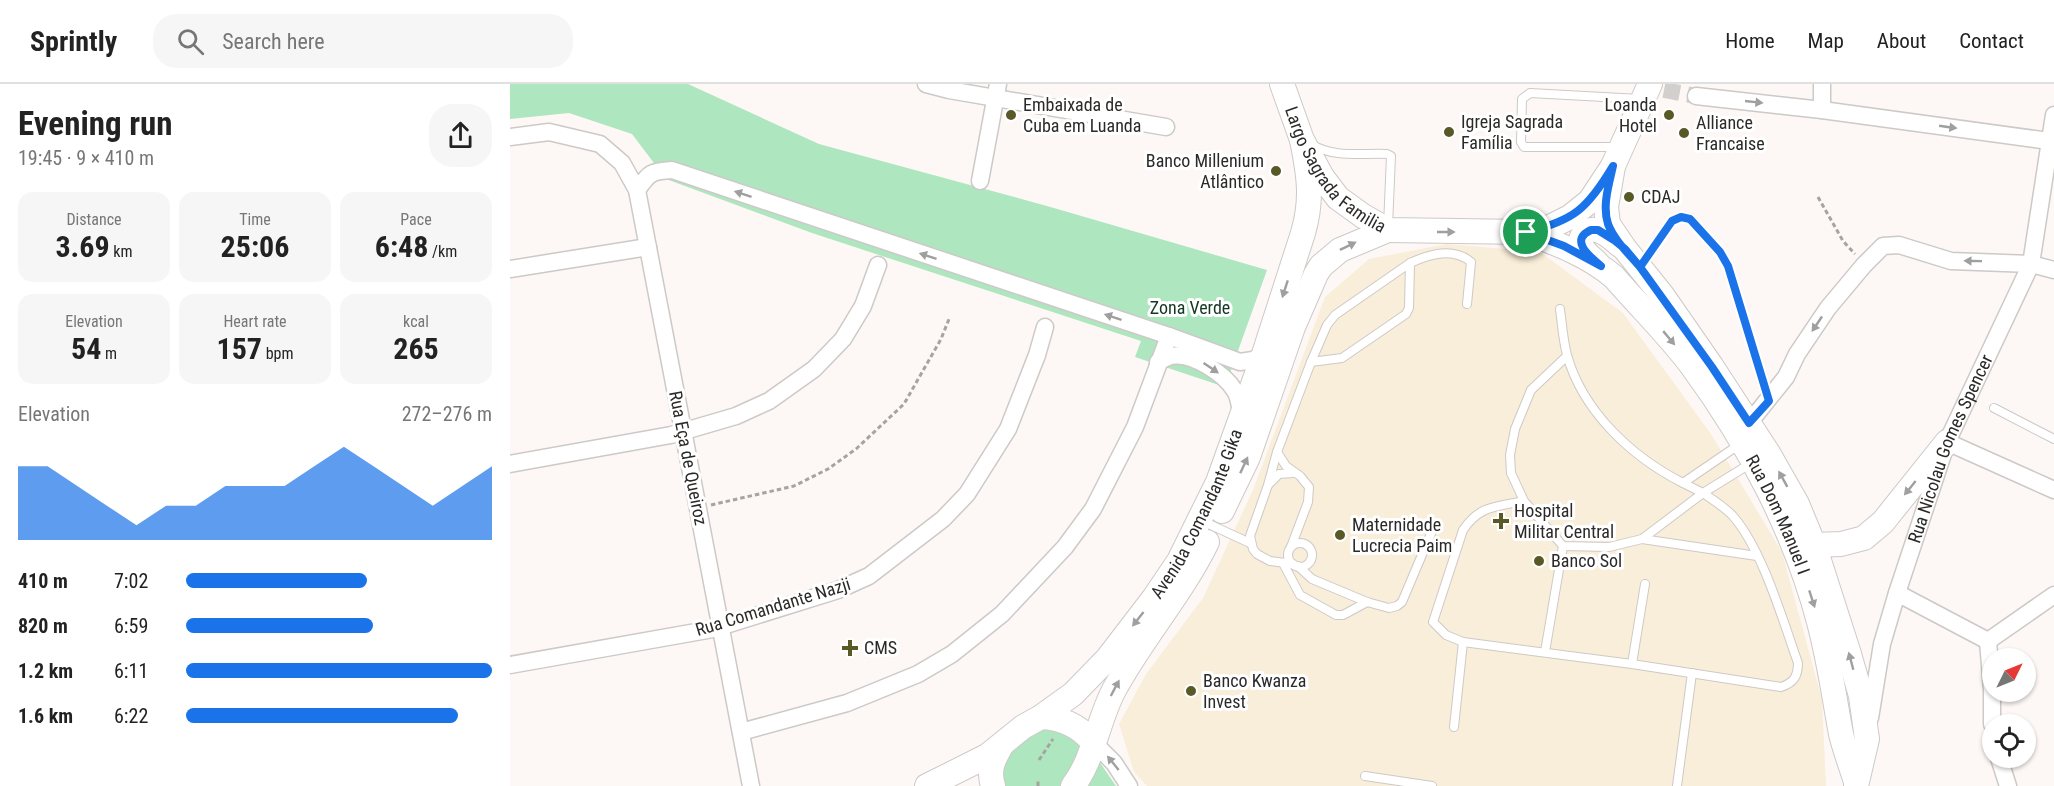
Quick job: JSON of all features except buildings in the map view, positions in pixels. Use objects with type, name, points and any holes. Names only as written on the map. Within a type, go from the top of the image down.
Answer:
[{"type":"street","points":[[926,84],[949,90],[996,91],[1166,127]]},
{"type":"street","name":"Largo Sagrada Familia","points":[[1282,84],[1300,134],[1322,177],[1338,198],[1388,230],[1526,232],[1550,227],[1570,217],[1590,201],[1617,157],[1651,91]]},
{"type":"street","points":[[1822,84],[1822,110]]},
{"type":"street","points":[[980,181],[996,91]]},
{"type":"street","points":[[1696,96],[1822,110],[2049,141]]},
{"type":"street","name":"Rua Nicolau Gomes Spencer","points":[[1856,785],[1867,739],[1882,644],[1947,442],[2031,264],[2054,115]]},
{"type":"street","name":"Rua Eça de Queiroz","points":[[510,137],[549,132],[600,144],[622,163],[637,190],[751,786]]},
{"type":"street","name":"Avenida Comandante Gika","points":[[1073,786],[1082,775],[1104,712],[1124,671],[1192,572],[1218,482],[1264,354],[1308,216],[1309,172],[1300,134]]},
{"type":"street","name":"Rua Dom Manuel I","points":[[1617,157],[1606,207],[1608,224],[1712,367],[1748,443],[1802,566],[1819,621],[1833,679],[1842,735],[1856,785]]},
{"type":"street","points":[[637,190],[648,174],[672,170],[1169,336],[1240,362],[1253,360],[1264,354]]},
{"type":"street","name":"Avenida Comandante Gika","points":[[927,786],[987,756],[1073,694],[1108,658],[1207,524],[1248,457],[1293,327],[1316,274],[1331,255],[1388,230]]},
{"type":"street","points":[[1601,266],[1582,248],[1580,241],[1587,231],[1598,230],[1625,249]]},
{"type":"street","name":"Rua Dom Manuel I","points":[[1526,232],[1564,246],[1601,266],[1614,277],[1691,365],[1748,443],[1784,480],[1814,545],[1850,654],[1861,696],[1867,739]]},
{"type":"street","points":[[1748,443],[1769,401],[1828,308],[1883,246],[1899,245],[1951,261],[2031,264],[2054,270]]},
{"type":"street","points":[[510,269],[648,247]]},
{"type":"street","points":[[510,464],[683,432],[736,416],[769,401],[814,369],[843,339],[863,306],[878,265]]},
{"type":"street","name":"Rua Comandante Nazji","points":[[510,665],[721,627],[838,590],[870,576],[943,519],[967,494],[1008,429],[1022,397],[1045,327]]},
{"type":"street","points":[[741,732],[847,703],[918,674],[952,654],[1002,614],[1065,547],[1093,509],[1135,427],[1169,336]]},
{"type":"street","points":[[1158,362],[1172,356],[1184,357],[1202,362],[1217,371],[1230,382],[1237,393],[1241,414]]},
{"type":"street","points":[[1814,545],[1841,544],[1864,538],[1882,522],[1947,442],[2054,490]]},
{"type":"street","points":[[1897,593],[1988,641]]},
{"type":"street","points":[[1988,641],[2054,595]]},
{"type":"street","points":[[1988,641],[1989,648]]},
{"type":"street","points":[[1041,717],[1066,721],[1080,729],[1114,763],[1129,786]]},
{"type":"street","points":[[993,786],[990,776],[992,761],[1001,746]]},
{"type":"street","points":[[2002,768],[2008,786]]},
{"type":"lane","points":[[1617,157],[1524,147],[1521,142],[1522,99],[1530,93],[1651,91]]},
{"type":"lane","points":[[1300,134],[1323,151],[1390,156],[1388,230]]},
{"type":"lane","points":[[1640,267],[1672,221],[1681,217],[1690,219],[1720,252],[1728,266],[1769,401]]},
{"type":"lane","points":[[1311,559],[1303,566],[1270,561],[1257,554],[1250,543],[1250,536],[1277,452],[1327,325],[1335,315],[1410,263],[1430,254],[1461,255],[1470,262],[1467,304]]},
{"type":"lane","points":[[1311,362],[1342,358],[1406,314],[1409,308],[1410,263]]},
{"type":"lane","points":[[1524,501],[1480,511],[1469,520],[1463,530],[1433,622],[1446,635],[1463,642],[1632,664],[1781,687],[1789,684],[1798,673],[1798,663],[1774,597],[1757,556],[1740,526],[1721,505],[1664,473],[1619,438],[1587,401],[1567,356],[1560,309]]},
{"type":"lane","points":[[1567,356],[1531,390],[1515,429],[1510,454],[1511,473],[1524,501],[1563,546],[1609,546],[1642,539],[1757,556]]},
{"type":"lane","points":[[1994,408],[2054,439]]},
{"type":"lane","points":[[1683,483],[1748,443]]},
{"type":"lane","points":[[1642,539],[1702,493],[1748,443]]},
{"type":"lane","points":[[1277,452],[1282,462],[1293,473],[1300,476],[1309,487],[1308,502],[1299,522],[1289,559],[1312,579],[1367,602],[1389,608],[1397,606],[1402,602],[1435,524]]},
{"type":"lane","points":[[1268,485],[1279,474],[1293,473]]},
{"type":"lane","points":[[1299,522],[1304,544],[1312,552],[1310,567],[1312,579]]},
{"type":"lane","points":[[1207,524],[1250,543]]},
{"type":"lane","points":[[1270,561],[1290,550],[1297,543],[1304,544]]},
{"type":"lane","points":[[1545,652],[1563,546]]},
{"type":"lane","points":[[1283,562],[1300,594],[1336,615],[1343,615],[1367,602]]},
{"type":"lane","points":[[1632,664],[1645,584]]},
{"type":"lane","points":[[1454,727],[1463,642]]},
{"type":"lane","points":[[1677,786],[1692,673]]},
{"type":"lane","points":[[1365,777],[1427,786]]},
{"type":"path","points":[[1818,197],[1843,241],[1864,265]]},
{"type":"path","points":[[698,508],[794,486],[828,469],[856,449],[904,404],[949,320]]},
{"type":"path","points":[[1039,760],[1066,721]]},
{"type":"shaded area","name":"Hospital Militar Central","points":[[1447,244],[1540,252],[1623,313],[1711,434],[1782,552],[1822,700],[1826,786],[1147,786],[1134,772],[1119,724],[1146,674],[1203,598],[1253,490],[1325,297],[1369,259]]},
{"type":"green space","name":"Zona Verde","points":[[510,84],[688,84],[819,144],[1047,206],[1267,270],[1225,387],[1135,357],[1141,341],[812,233],[666,179],[632,134],[569,113],[510,119]]},
{"type":"green space","points":[[1041,720],[1079,740],[1084,756],[1071,786],[1006,786],[998,769],[1001,752]]},
{"type":"green space","points":[[1094,754],[1116,786],[1082,786]]},
{"type":"tunnel","points":[[1664,90],[1696,96]]},
{"type":"place","name":"Embaixada de Cuba em Luanda","points":[[1011,115]]},
{"type":"place","name":"Loanda Hotel","points":[[1669,115]]},
{"type":"place","name":"Igreja Sagrada Família","points":[[1449,132]]},
{"type":"place","name":"Alliance Francaise","points":[[1684,133]]},
{"type":"place","name":"Banco Millenium Atlântico","points":[[1276,171]]},
{"type":"place","name":"CDAJ","points":[[1629,197]]},
{"type":"place","name":"Hospital Militar Central","points":[[1501,521]]},
{"type":"place","name":"Maternidade Lucrecia Paim","points":[[1340,535]]},
{"type":"place","name":"Banco Sol","points":[[1539,561]]},
{"type":"place","name":"CMS","points":[[850,648]]},
{"type":"place","name":"Banco Kwanza Invest","points":[[1191,691]]},
{"type":"route","points":[[1613,166],[1606,207],[1608,224],[1640,267],[1672,221],[1681,217],[1690,219],[1720,252],[1728,266],[1769,401],[1749,423],[1662,295],[1625,249],[1604,233],[1598,230],[1587,231],[1580,241],[1587,254],[1601,266],[1564,246],[1526,232],[1550,227],[1570,217],[1590,201],[1613,166]]}]
